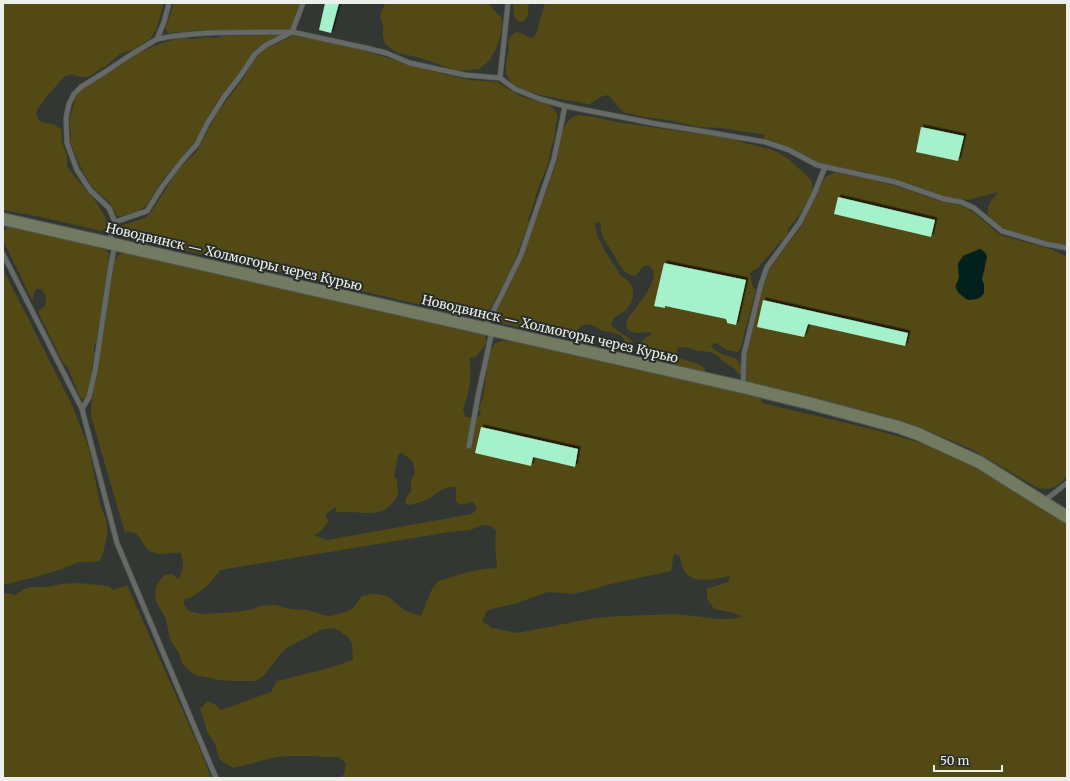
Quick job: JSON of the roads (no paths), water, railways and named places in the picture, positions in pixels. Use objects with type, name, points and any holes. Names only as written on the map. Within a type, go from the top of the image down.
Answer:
[{"type":"main road","name":"Новодвинск — Холмогоры через Курью","points":[[5,220],[743,387],[898,427],[918,434],[979,462],[1044,501],[1067,517]]},
{"type":"lane","points":[[157,39],[170,3]]},
{"type":"lane","points":[[115,222],[147,211],[162,187],[181,162],[198,144],[208,122],[255,54],[266,45],[292,32],[303,3]]},
{"type":"lane","points":[[500,78],[508,3]]},
{"type":"lane","points":[[82,409],[89,397],[95,371],[111,264],[115,222],[109,208],[90,190],[77,170],[67,143],[66,118],[69,104],[74,94],[81,87],[157,39],[174,36],[201,33],[292,32],[386,53],[410,63],[465,75],[500,78],[515,89],[540,99],[566,106],[657,124],[765,142],[789,150],[817,165],[895,182],[944,199],[961,202],[974,208],[1002,231],[1046,244],[1067,248]]},
{"type":"lane","points":[[469,446],[488,330],[500,298],[521,255],[554,159],[566,106]]},
{"type":"lane","points":[[743,387],[744,354],[761,284],[767,268],[800,222],[825,167]]},
{"type":"lane","points":[[3,254],[82,409],[117,543],[216,778]]},
{"type":"lane","points":[[1044,501],[1067,483]]},
{"type":"water","points":[[980,249],[985,252],[987,257],[982,279],[984,293],[977,299],[969,300],[958,292],[956,288],[959,278],[958,264],[963,256]]}]
